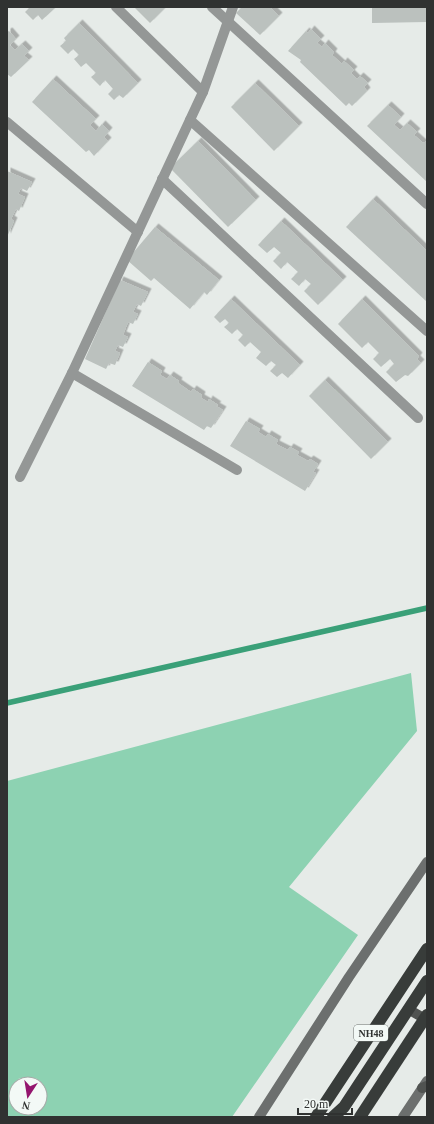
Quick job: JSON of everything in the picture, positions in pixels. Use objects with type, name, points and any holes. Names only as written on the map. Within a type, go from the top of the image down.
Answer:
[{"type":"highway","name":"NH48","points":[[316,1117],[427,949]]},
{"type":"highway","points":[[333,1117],[344,1107],[427,981]]},
{"type":"highway","points":[[360,1117],[427,1015]]},
{"type":"main road","points":[[408,1009],[427,1020]]},
{"type":"street","points":[[116,7],[203,92]]},
{"type":"street","points":[[212,7],[427,204]]},
{"type":"street","points":[[20,477],[72,373],[203,92],[233,7]]},
{"type":"street","points":[[190,120],[427,331]]},
{"type":"street","points":[[8,126],[138,232]]},
{"type":"street","points":[[162,179],[418,418]]},
{"type":"street","points":[[72,373],[237,470]]},
{"type":"street","points":[[259,1117],[349,977],[427,862]]},
{"type":"street","points":[[403,1117],[425,1085]]},
{"type":"green space","points":[[411,673],[417,731],[289,887],[358,935],[232,1117],[7,1117],[7,781]]},
{"type":"building","points":[[30,7],[55,8],[42,20],[38,15],[33,20],[25,12]]},
{"type":"building","points":[[134,7],[166,7],[150,23]]},
{"type":"building","points":[[242,7],[270,7],[279,16],[260,35],[236,13]]},
{"type":"building","points":[[372,7],[427,7],[427,22],[372,23]]},
{"type":"building","points":[[79,23],[138,83],[123,98],[119,95],[114,100],[108,94],[113,89],[105,80],[100,86],[91,77],[96,73],[86,63],[81,67],[74,59],[79,55],[73,49],[68,54],[60,46],[66,41],[64,38]]},
{"type":"building","points":[[311,29],[321,39],[317,43],[322,47],[325,43],[334,52],[332,55],[342,64],[344,61],[354,70],[351,73],[357,79],[360,76],[368,83],[364,87],[367,91],[352,106],[349,103],[346,106],[300,62],[301,60],[288,51],[306,31],[308,33]]},
{"type":"building","points":[[9,31],[16,39],[10,45],[15,50],[22,44],[29,51],[24,56],[29,60],[11,77],[7,74],[7,32]]},
{"type":"building","points":[[53,79],[96,119],[90,125],[96,131],[102,124],[109,131],[104,137],[108,141],[94,156],[89,150],[86,152],[32,102]]},
{"type":"building","points":[[255,83],[299,126],[274,151],[231,107]]},
{"type":"building","points":[[388,105],[401,117],[394,125],[400,130],[407,123],[417,132],[414,135],[423,143],[427,141],[427,182],[367,126]]},
{"type":"building","points":[[198,141],[256,200],[228,227],[170,168]]},
{"type":"building","points":[[7,171],[32,182],[27,191],[21,188],[18,194],[25,197],[19,211],[16,209],[11,219],[14,221],[7,237]]},
{"type":"building","points":[[373,199],[427,251],[427,302],[346,227]]},
{"type":"building","points":[[281,221],[343,280],[318,305],[304,291],[311,284],[305,279],[299,286],[291,279],[298,272],[287,262],[281,269],[273,261],[281,253],[274,247],[267,253],[258,245]]},
{"type":"building","points":[[155,227],[219,280],[207,295],[204,292],[190,309],[154,278],[151,281],[127,260]]},
{"type":"building","points":[[120,280],[148,292],[141,306],[137,304],[133,312],[138,314],[133,324],[128,322],[123,335],[128,337],[123,347],[118,345],[115,351],[120,353],[115,365],[109,363],[106,369],[85,359]]},
{"type":"building","points":[[231,299],[300,365],[288,378],[282,373],[277,377],[270,371],[276,365],[271,361],[266,366],[256,358],[261,352],[250,342],[245,347],[238,340],[243,335],[237,329],[232,334],[224,327],[229,323],[225,319],[220,323],[214,317]]},
{"type":"building","points":[[362,299],[419,356],[417,359],[421,363],[408,376],[405,375],[396,382],[386,372],[394,364],[390,359],[381,367],[373,359],[379,353],[368,342],[362,348],[338,324]]},
{"type":"building","points":[[148,362],[162,371],[160,375],[167,379],[170,375],[191,392],[193,389],[202,395],[201,398],[208,402],[209,399],[223,410],[211,428],[207,426],[204,430],[132,386]]},
{"type":"building","points":[[325,380],[388,442],[371,459],[309,396]]},
{"type":"building","points":[[246,421],[260,429],[258,432],[266,437],[268,434],[278,440],[276,444],[288,450],[290,447],[299,452],[297,455],[308,461],[310,459],[318,464],[313,472],[316,473],[305,491],[230,446]]},
{"type":"waterway","points":[[7,703],[427,608]]}]
